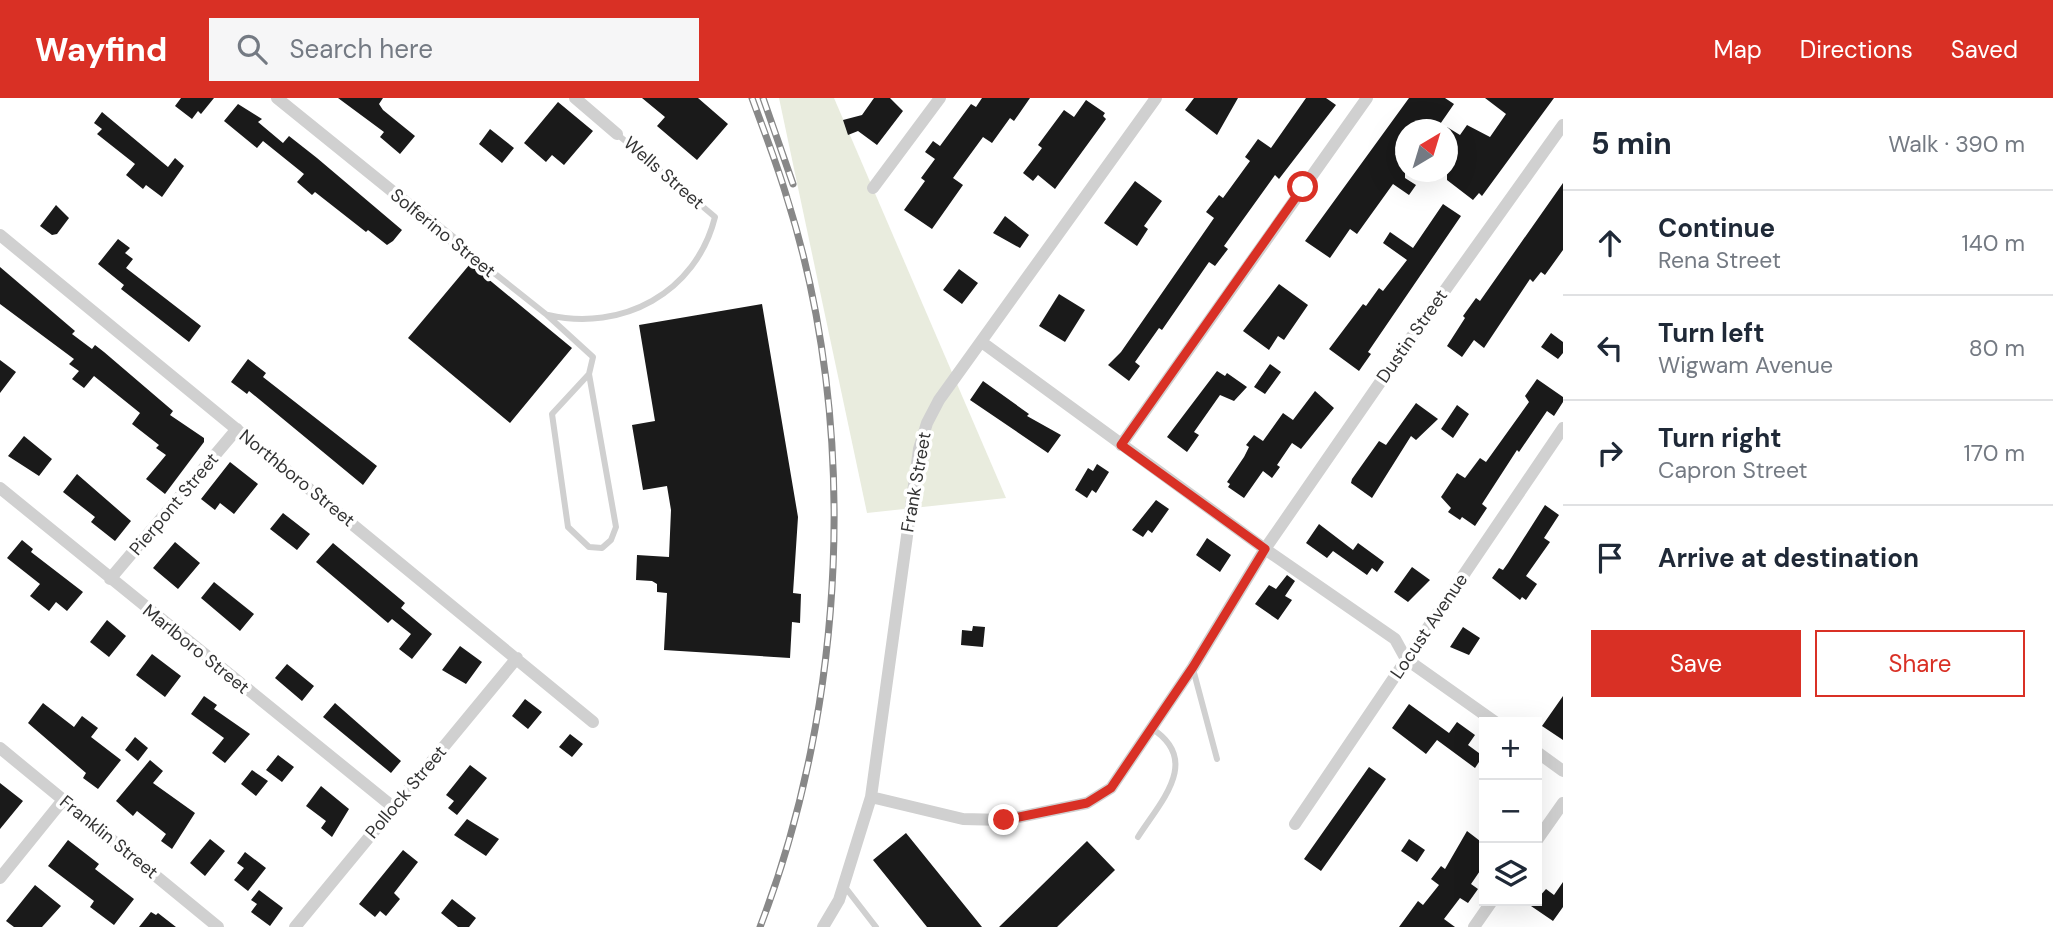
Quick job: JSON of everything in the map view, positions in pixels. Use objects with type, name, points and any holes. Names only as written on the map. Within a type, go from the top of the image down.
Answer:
[{"type":"street","name":"Solferino Street","points":[[277,98],[465,250]]},
{"type":"street","name":"Wells Street","points":[[575,98],[618,134]]},
{"type":"street","points":[[873,188],[940,98]]},
{"type":"street","name":"Frank Street","points":[[823,927],[844,885],[871,797],[919,449],[935,407],[1156,98]]},
{"type":"street","points":[[1121,445],[1367,98]]},
{"type":"street","name":"Dustin Street","points":[[871,797],[962,819],[990,821],[1076,806],[1111,788],[1193,667],[1265,549],[1563,125]]},
{"type":"street","name":"Northboro Street","points":[[0,235],[593,722]]},
{"type":"street","points":[[983,343],[1265,549],[1395,639],[1406,659],[1488,717]]},
{"type":"street","name":"Locust Avenue","points":[[1295,824],[1563,428]]},
{"type":"street","name":"Pierpont Street","points":[[110,579],[237,429]]},
{"type":"street","name":"Marlboro Street","points":[[0,488],[393,807]]},
{"type":"street","name":"Pollock Street","points":[[295,927],[517,658]]},
{"type":"street","name":"Franklin Street","points":[[0,748],[218,927]]},
{"type":"street","points":[[1542,756],[1563,771]]},
{"type":"street","points":[[0,878],[63,800]]},
{"type":"street","points":[[1542,833],[1563,803]]},
{"type":"street","points":[[1476,926],[1490,906]]},
{"type":"lane","name":"Wells Street","points":[[547,315],[568,320],[631,314],[672,286],[709,242],[715,217],[618,134]]},
{"type":"lane","name":"Solferino Street","points":[[465,250],[547,315],[593,358],[589,374],[616,527],[611,540],[602,548],[589,547],[568,527],[552,414],[589,374]]},
{"type":"lane","points":[[1193,667],[1217,759]]},
{"type":"lane","points":[[1138,837],[1168,790],[1178,764],[1163,735],[1151,728]]},
{"type":"lane","points":[[844,885],[876,927]]},
{"type":"shaded area","points":[[779,98],[834,98],[1006,498],[867,513]]},
{"type":"building","points":[[181,98],[214,98],[201,114],[198,111],[192,119],[175,106]]},
{"type":"building","points":[[338,98],[383,98],[379,104],[383,110],[415,136],[400,154],[380,137],[384,132]]},
{"type":"building","points":[[642,98],[698,98],[728,124],[697,160],[657,126],[665,117]]},
{"type":"building","points":[[874,98],[890,98],[903,111],[877,145],[858,131],[848,135],[843,120],[862,115]]},
{"type":"building","points":[[982,98],[1030,98],[1014,121],[1010,118],[992,143],[983,137],[953,178],[963,185],[932,229],[904,210],[925,181],[921,178],[935,159],[925,152],[933,141],[940,146],[971,104],[976,107]]},
{"type":"building","points":[[1194,98],[1238,98],[1217,135],[1185,110]]},
{"type":"building","points":[[1306,98],[1326,98],[1336,105],[1279,179],[1275,175],[1224,246],[1228,249],[1215,266],[1209,262],[1162,330],[1159,328],[1135,362],[1140,366],[1129,381],[1108,365],[1121,352],[1214,218],[1206,212],[1219,195],[1223,198],[1250,161],[1245,157],[1258,139],[1271,148]]},
{"type":"building","points":[[1409,98],[1445,98],[1454,104],[1444,119],[1395,119],[1395,182],[1411,182],[1416,185],[1409,195],[1393,184],[1357,234],[1350,229],[1330,258],[1305,241]]},
{"type":"building","points":[[1485,98],[1554,98],[1482,196],[1479,193],[1473,200],[1450,182],[1458,182],[1458,134],[1460,135],[1467,125],[1490,137],[1506,114]]},
{"type":"building","points":[[1086,100],[1105,113],[1103,116],[1106,119],[1055,189],[1038,175],[1033,181],[1023,173],[1042,148],[1038,145],[1064,110],[1074,117]]},
{"type":"building","points":[[558,102],[593,131],[564,165],[552,155],[546,162],[524,143]]},
{"type":"building","points":[[238,104],[262,119],[258,122],[283,143],[289,136],[402,230],[393,241],[387,245],[315,192],[312,195],[297,182],[304,174],[263,141],[257,148],[224,121]]},
{"type":"building","points":[[102,112],[168,167],[175,158],[184,166],[162,197],[146,185],[143,189],[126,175],[135,164],[97,134],[102,129],[94,123]]},
{"type":"building","points":[[490,129],[514,148],[502,163],[479,144]]},
{"type":"building","points":[[1135,181],[1162,201],[1144,226],[1148,229],[1137,246],[1104,223]]},
{"type":"building","points":[[1563,183],[1563,250],[1545,275],[1541,272],[1533,282],[1530,279],[1484,348],[1474,340],[1462,357],[1447,346],[1465,318],[1463,316],[1476,298],[1480,301]]},
{"type":"building","points":[[1443,204],[1461,216],[1368,352],[1371,354],[1359,371],[1329,349],[1363,304],[1366,306],[1379,288],[1383,291],[1407,260],[1383,243],[1390,232],[1413,248]]},
{"type":"building","points":[[56,205],[69,218],[57,234],[52,235],[40,226]]},
{"type":"building","points":[[1005,216],[1029,235],[1020,248],[993,233]]},
{"type":"building","points":[[118,239],[130,248],[125,253],[133,259],[126,268],[201,326],[189,342],[121,289],[124,285],[98,264]]},
{"type":"building","points":[[470,264],[572,348],[510,423],[408,338]]},
{"type":"building","points":[[0,267],[75,331],[72,334],[92,349],[95,345],[104,352],[173,411],[170,415],[204,438],[204,442],[165,494],[146,479],[166,455],[156,448],[159,445],[132,424],[140,413],[94,376],[84,388],[72,379],[79,371],[69,364],[74,359],[0,304]]},
{"type":"building","points":[[959,269],[978,283],[962,304],[943,290]]},
{"type":"building","points":[[1279,284],[1308,305],[1284,340],[1278,336],[1269,350],[1243,331]]},
{"type":"building","points":[[1059,294],[1085,310],[1065,342],[1039,326]]},
{"type":"building","points":[[762,304],[798,517],[793,593],[801,594],[800,623],[792,622],[790,658],[664,650],[667,593],[657,592],[657,584],[652,581],[636,580],[637,555],[669,557],[671,510],[667,486],[643,490],[632,425],[655,421],[639,325]]},
{"type":"building","points":[[1551,333],[1563,342],[1563,353],[1558,359],[1541,347]]},
{"type":"building","points":[[248,359],[266,373],[263,377],[377,466],[363,485],[249,391],[247,394],[231,382]]},
{"type":"building","points":[[0,360],[16,372],[0,393]]},
{"type":"building","points":[[1270,364],[1281,372],[1265,394],[1254,387]]},
{"type":"building","points":[[1217,371],[1225,376],[1227,373],[1247,387],[1234,401],[1220,395],[1194,432],[1199,435],[1187,452],[1167,437]]},
{"type":"building","points":[[1537,379],[1563,397],[1563,402],[1554,416],[1547,411],[1519,452],[1517,450],[1482,504],[1487,508],[1475,526],[1462,517],[1460,520],[1448,512],[1451,508],[1441,497],[1457,473],[1465,478],[1480,458],[1486,462],[1529,402],[1525,396]]},
{"type":"building","points":[[983,381],[1029,414],[1027,416],[1061,435],[1048,453],[970,400]]},
{"type":"building","points":[[1315,391],[1334,408],[1301,449],[1292,443],[1277,465],[1280,467],[1272,478],[1263,471],[1244,498],[1228,487],[1230,484],[1227,482],[1244,457],[1249,447],[1246,445],[1254,435],[1263,441],[1283,413],[1293,420]]},
{"type":"building","points":[[1416,403],[1438,419],[1416,440],[1411,436],[1372,498],[1351,483],[1352,479],[1379,441],[1386,445]]},
{"type":"building","points":[[1457,405],[1469,414],[1453,438],[1441,429]]},
{"type":"building","points":[[24,436],[52,459],[39,476],[8,456]]},
{"type":"building","points":[[230,462],[258,484],[234,514],[220,503],[215,510],[201,499]]},
{"type":"building","points":[[1097,464],[1109,472],[1096,493],[1092,490],[1087,498],[1075,490],[1088,468],[1093,471]]},
{"type":"building","points":[[77,474],[131,521],[115,541],[91,522],[95,517],[63,492]]},
{"type":"building","points":[[1156,500],[1169,509],[1152,533],[1148,530],[1143,537],[1132,530]]},
{"type":"building","points":[[1545,505],[1559,515],[1544,538],[1550,542],[1526,576],[1537,584],[1526,600],[1522,597],[1520,600],[1492,578],[1499,568],[1503,570]]},
{"type":"building","points":[[283,513],[310,534],[297,550],[270,529]]},
{"type":"building","points":[[1319,524],[1353,550],[1358,543],[1384,562],[1377,572],[1372,568],[1367,575],[1333,551],[1327,558],[1306,543]]},
{"type":"building","points":[[1207,538],[1231,555],[1220,572],[1196,555]]},
{"type":"building","points":[[22,540],[33,549],[31,552],[83,592],[67,611],[56,602],[49,611],[30,596],[40,584],[7,558]]},
{"type":"building","points":[[175,542],[200,563],[178,589],[153,568]]},
{"type":"building","points":[[333,543],[405,603],[401,608],[432,634],[412,659],[399,649],[411,634],[392,619],[388,623],[316,562]]},
{"type":"building","points":[[1412,567],[1430,580],[1408,602],[1394,592]]},
{"type":"building","points":[[1287,575],[1295,581],[1285,596],[1292,600],[1278,620],[1255,604],[1269,585],[1276,589]]},
{"type":"building","points":[[214,582],[254,614],[240,631],[201,598]]},
{"type":"building","points":[[107,620],[126,636],[109,657],[90,642]]},
{"type":"building","points":[[973,626],[985,627],[983,647],[961,645],[962,630],[972,631]]},
{"type":"building","points":[[1463,627],[1480,638],[1469,655],[1450,647]]},
{"type":"building","points":[[460,646],[482,662],[466,684],[442,670]]},
{"type":"building","points":[[152,654],[181,676],[165,697],[136,675]]},
{"type":"building","points":[[287,664],[314,686],[302,701],[275,678]]},
{"type":"building","points":[[204,696],[217,705],[214,709],[250,734],[225,763],[212,753],[224,738],[191,714]]},
{"type":"building","points":[[1563,696],[1563,740],[1542,726]]},
{"type":"building","points":[[525,699],[542,712],[528,729],[512,716]]},
{"type":"building","points":[[43,703],[74,727],[82,716],[98,728],[91,737],[121,760],[98,789],[83,778],[86,773],[28,723]]},
{"type":"building","points":[[335,703],[401,761],[391,773],[323,717]]},
{"type":"building","points":[[1409,704],[1449,733],[1457,722],[1475,735],[1468,745],[1479,753],[1479,762],[1475,768],[1437,740],[1426,754],[1392,728]]},
{"type":"building","points":[[570,734],[583,744],[572,757],[559,747]]},
{"type":"building","points":[[135,737],[148,748],[138,761],[125,750]]},
{"type":"building","points":[[278,755],[294,767],[282,782],[266,770]]},
{"type":"building","points":[[150,760],[163,771],[153,783],[195,813],[172,849],[161,841],[166,834],[137,811],[133,816],[116,801]]},
{"type":"building","points":[[470,765],[487,778],[457,815],[448,808],[454,801],[446,795]]},
{"type":"building","points":[[1369,767],[1386,779],[1321,871],[1304,859]]},
{"type":"building","points":[[252,770],[268,781],[256,796],[241,784]]},
{"type":"building","points":[[0,783],[23,801],[0,829]]},
{"type":"building","points":[[321,786],[349,809],[332,837],[321,828],[326,821],[306,806]]},
{"type":"building","points":[[467,819],[499,839],[486,856],[454,835]]},
{"type":"building","points":[[1467,831],[1479,840],[1479,872],[1471,884],[1478,889],[1468,903],[1460,898],[1444,919],[1455,927],[1399,927],[1418,901],[1423,905],[1439,885],[1431,879],[1441,866],[1445,869]]},
{"type":"building","points":[[906,833],[982,927],[927,927],[873,860]]},
{"type":"building","points":[[210,839],[225,851],[205,876],[190,863]]},
{"type":"building","points":[[1409,839],[1425,850],[1417,862],[1401,851]]},
{"type":"building","points":[[68,840],[99,864],[95,869],[134,899],[114,925],[90,907],[94,901],[48,866]]},
{"type":"building","points":[[1087,841],[1115,870],[1057,927],[999,927]]},
{"type":"building","points":[[403,850],[418,862],[394,893],[400,899],[386,916],[380,911],[375,917],[359,904]]},
{"type":"building","points":[[245,852],[266,868],[248,891],[234,880],[244,868],[237,863]]},
{"type":"building","points":[[1563,882],[1563,907],[1553,921],[1531,906],[1542,906],[1542,894],[1546,889],[1554,895]]},
{"type":"building","points":[[35,885],[61,906],[42,927],[14,927],[6,921]]},
{"type":"building","points":[[259,890],[283,908],[270,926],[251,912],[257,904],[251,900]]},
{"type":"building","points":[[452,899],[476,918],[469,927],[458,927],[441,913]]},
{"type":"building","points":[[151,912],[156,915],[158,913],[176,927],[139,927]]},
{"type":"railway","points":[[752,98],[783,185],[810,286],[826,377],[833,470],[833,565],[826,659],[811,751],[789,841],[760,927]]},
{"type":"railway","points":[[763,98],[793,184]]},
{"type":"route","points":[[1004,820],[1087,803],[1111,788],[1123,775],[1140,744],[1193,667],[1265,549],[1121,445],[1303,187]]}]
